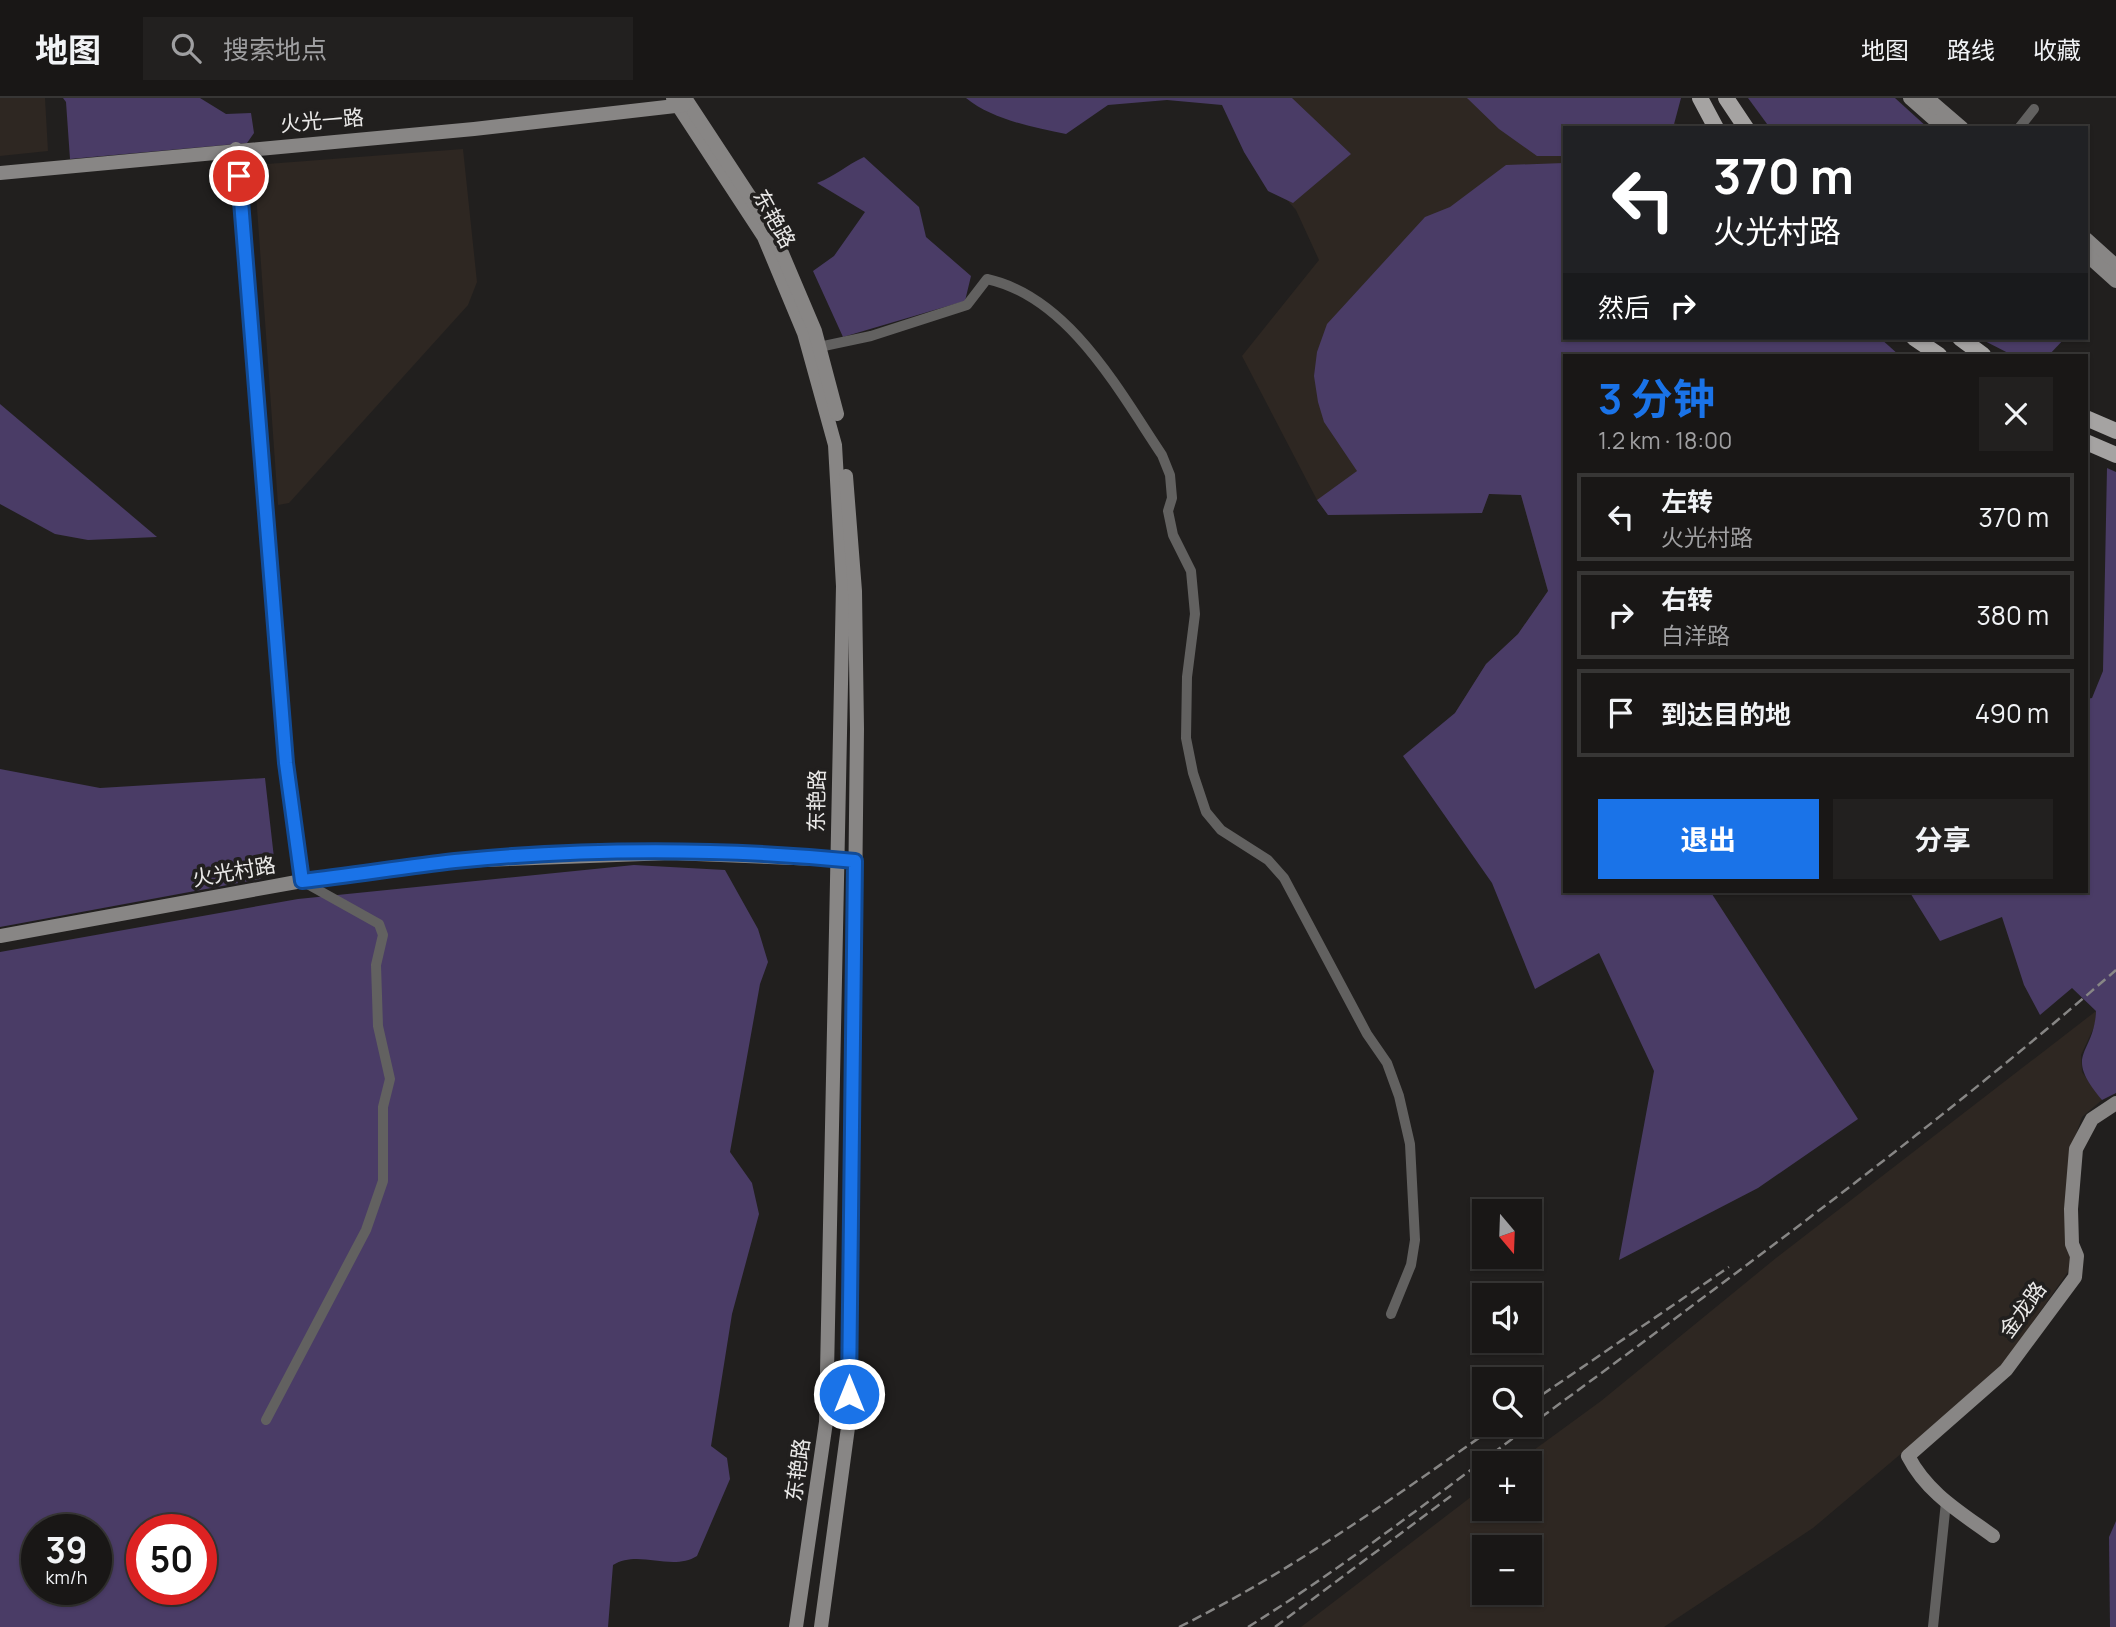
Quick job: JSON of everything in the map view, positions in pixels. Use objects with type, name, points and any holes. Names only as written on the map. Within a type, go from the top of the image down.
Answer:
[{"type":"main road","points":[[1700,98],[1715,126]]},
{"type":"main road","points":[[1726,98],[1745,126]]},
{"type":"main road","points":[[1909,98],[1942,126]]},
{"type":"main road","points":[[1927,98],[1960,126]]},
{"type":"main road","name":"火光一路","points":[[0,173],[474,129],[681,101]]},
{"type":"main road","name":"东艳路","points":[[681,101],[774,232],[819,347],[844,440],[855,591],[849,1420],[821,1627]]},
{"type":"main road","name":"东艳路","points":[[681,101],[764,237],[804,333],[835,445],[843,586],[827,1422],[796,1627]]},
{"type":"main road","points":[[236,149],[286,763],[302,881]]},
{"type":"main road","points":[[2088,241],[2116,266]]},
{"type":"main road","points":[[2088,256],[2116,281]]},
{"type":"main road","points":[[1917,340],[1938,354]]},
{"type":"main road","points":[[1963,340],[1982,354]]},
{"type":"main road","points":[[2088,419],[2116,432]]},
{"type":"main road","points":[[2088,443],[2116,455]]},
{"type":"main road","name":"火光村路","points":[[0,936],[302,881],[456,861],[671,852],[855,861]]},
{"type":"main road","name":"金龙路","points":[[1993,1535],[1926,1485],[1908,1457],[2006,1370],[2074,1277],[2077,1256],[2073,1244],[2071,1209],[2076,1149],[2092,1119],[2116,1103]]},
{"type":"street","points":[[2021,126],[2034,109]]},
{"type":"street","points":[[819,347],[871,336],[967,305],[987,279],[998,281],[1040,304],[1086,343],[1162,455],[1170,475],[1172,498],[1168,511],[1173,535],[1191,571],[1195,614],[1186,677],[1186,738],[1193,773],[1206,812],[1221,830],[1268,860],[1284,878],[1367,1034],[1387,1063],[1399,1096],[1410,1144],[1415,1240],[1410,1265],[1391,1314]]},
{"type":"street","points":[[266,1420],[366,1230],[383,1181],[383,1107],[390,1079],[378,1026],[376,965],[383,936],[379,924],[369,916],[302,881]]},
{"type":"street","points":[[1933,1627],[1946,1502]]},
{"type":"shaded area","points":[[0,98],[45,98],[48,151],[0,156]]},
{"type":"shaded area","points":[[63,98],[200,98],[226,114],[251,113],[254,133],[247,143],[70,159],[66,102]]},
{"type":"shaded area","points":[[966,98],[1292,98],[1351,154],[1293,203],[1268,191],[1244,152],[1222,105],[1167,100],[1108,105],[1066,134],[1001,117]]},
{"type":"shaded area","points":[[1229,98],[1608,98],[1610,102],[1684,126],[1563,126],[1563,800],[1455,713],[1486,664],[1518,634],[1548,591],[1521,495],[1489,494],[1482,513],[1328,515],[1317,500],[1242,356],[1319,260],[1296,210],[1244,152],[1243,120]]},
{"type":"shaded area","points":[[1467,98],[1681,98],[1674,126],[1563,126],[1563,156],[1537,156],[1499,129]]},
{"type":"shaded area","points":[[1748,98],[1895,98],[1926,126],[1769,126]]},
{"type":"shaded area","points":[[463,149],[477,282],[468,305],[289,503],[278,505],[254,165]]},
{"type":"shaded area","points":[[864,157],[919,207],[926,237],[971,276],[965,301],[843,337],[813,271],[834,256],[865,212],[817,183]]},
{"type":"shaded area","points":[[1563,163],[1563,340],[1882,340],[1898,354],[1563,354],[1563,893],[1711,893],[1858,1119],[1758,1188],[1619,1260],[1654,1071],[1599,953],[1535,989],[1492,883],[1403,756],[1455,713],[1486,664],[1518,634],[1548,591],[1521,495],[1489,494],[1482,513],[1328,515],[1317,500],[1357,471],[1324,422],[1318,402],[1314,376],[1317,352],[1327,324],[1425,217],[1450,207],[1506,165]]},
{"type":"shaded area","points":[[1983,340],[2063,340],[2050,354],[2010,354]]},
{"type":"shaded area","points":[[0,404],[157,537],[88,540],[55,534],[0,504]]},
{"type":"shaded area","points":[[2107,468],[2116,472],[2116,1093],[2102,1100],[2090,1084],[2082,1063],[2096,1011],[2072,988],[2040,1015],[2024,985],[2002,917],[1940,941],[1910,893],[2088,893],[2088,699],[2092,698],[2103,671]]},
{"type":"shaded area","points":[[0,769],[100,788],[265,778],[274,858],[260,879],[0,927]]},
{"type":"shaded area","points":[[634,865],[725,870],[758,929],[768,962],[760,984],[730,1152],[752,1183],[759,1214],[732,1314],[711,1446],[727,1458],[730,1479],[697,1556],[677,1562],[633,1559],[613,1565],[608,1627],[0,1627],[0,952],[298,899]]},
{"type":"shaded area","points":[[2096,1011],[2095,1025],[2081,1055],[2082,1072],[2102,1100],[2082,1117],[2069,1155],[2067,1228],[2072,1266],[1998,1372],[1813,1528],[1664,1627],[1301,1627],[1472,1496],[1472,1521],[1542,1521],[1542,1451],[1532,1451],[1601,1401],[1776,1258]]},
{"type":"shaded area","points":[[2116,1521],[2116,1627],[2110,1627],[2109,1537]]},
{"type":"railway","points":[[1248,1627],[1373,1542],[1783,1238],[1918,1134],[2116,970]]},
{"type":"railway","points":[[1542,1395],[1729,1267]]},
{"type":"railway","points":[[1179,1627],[1303,1557],[1480,1437]]},
{"type":"railway","points":[[1275,1627],[1451,1496]]},
{"type":"route","points":[[239,176],[286,763],[302,881],[456,861],[569,855],[671,852],[855,861],[849,1394]]}]
